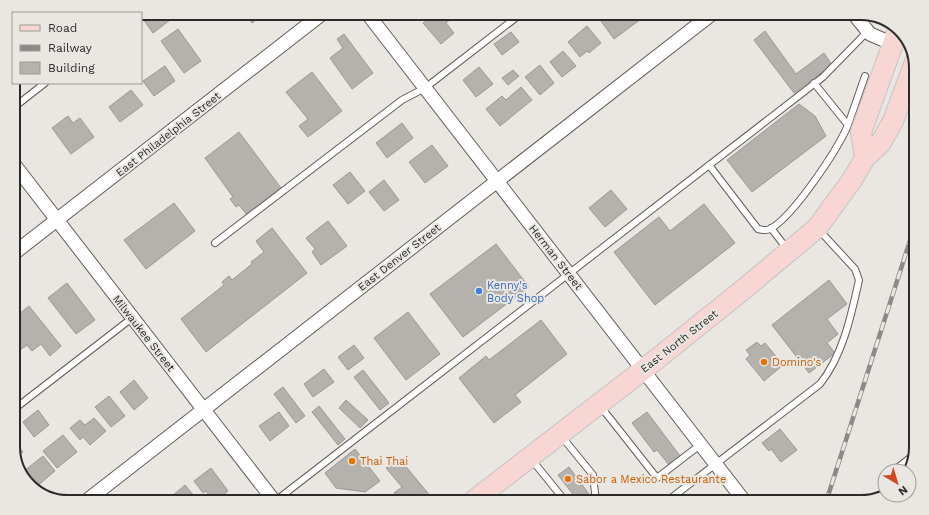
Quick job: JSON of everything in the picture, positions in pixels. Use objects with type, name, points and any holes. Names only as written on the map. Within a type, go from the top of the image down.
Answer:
[{"type":"main road","points":[[880,144],[904,64],[903,51],[895,37]]},
{"type":"main road","points":[[865,158],[861,132],[895,37]]},
{"type":"main road","name":"East North Street","points":[[481,495],[643,370],[817,228],[848,186],[865,158],[880,144],[893,121],[909,78]]},
{"type":"street","name":"East Philadelphia Street","points":[[20,249],[314,20]]},
{"type":"street","name":"Herman Street","points":[[372,20],[739,495]]},
{"type":"street","name":"East Denver Street","points":[[94,495],[704,20]]},
{"type":"street","points":[[859,20],[870,34],[895,37]]},
{"type":"street","name":"Milwaukee Street","points":[[20,172],[270,495]]},
{"type":"lane","points":[[215,243],[402,100],[425,88],[513,20]]},
{"type":"lane","points":[[284,495],[814,84],[842,59],[868,31]]},
{"type":"lane","points":[[709,165],[758,229],[764,230],[771,228],[797,205],[842,140],[865,76]]},
{"type":"lane","points":[[20,103],[44,84]]},
{"type":"lane","points":[[814,84],[848,125]]},
{"type":"lane","points":[[771,228],[789,252]]},
{"type":"lane","points":[[675,495],[820,384],[827,375],[838,353],[854,302],[859,280],[858,274],[849,261],[817,228]]},
{"type":"lane","points":[[20,405],[132,318]]},
{"type":"lane","points":[[598,404],[657,478],[700,445]]},
{"type":"lane","points":[[560,434],[593,475],[595,495]]},
{"type":"lane","points":[[530,457],[560,495]]},
{"type":"building","points":[[144,20],[170,20],[153,33]]},
{"type":"building","points":[[427,20],[450,20],[446,23],[454,33],[441,44],[423,23]]},
{"type":"building","points":[[602,20],[640,20],[614,39],[601,21]]},
{"type":"building","points":[[587,26],[601,43],[589,53],[587,51],[580,57],[568,42]]},
{"type":"building","points":[[178,29],[201,61],[184,73],[161,41]]},
{"type":"building","points":[[765,31],[796,74],[824,53],[832,65],[794,93],[754,40]]},
{"type":"building","points":[[511,32],[519,42],[502,55],[494,44]]},
{"type":"building","points":[[344,34],[373,73],[352,89],[330,58],[343,48],[337,39]]},
{"type":"building","points":[[563,51],[576,66],[562,77],[550,62]]},
{"type":"building","points":[[540,65],[554,83],[540,95],[525,77]]},
{"type":"building","points":[[165,66],[175,81],[154,96],[143,81]]},
{"type":"building","points":[[479,67],[493,84],[476,97],[463,80]]},
{"type":"building","points":[[513,70],[519,76],[508,85],[502,78]]},
{"type":"building","points":[[312,72],[342,111],[308,137],[299,126],[308,119],[286,92]]},
{"type":"building","points":[[521,87],[532,100],[500,126],[486,109],[502,96],[506,100]]},
{"type":"building","points":[[131,90],[143,105],[120,122],[109,107]]},
{"type":"building","points":[[799,104],[815,116],[826,136],[752,192],[727,160]]},
{"type":"building","points":[[68,116],[73,123],[80,118],[94,137],[71,154],[52,128]]},
{"type":"building","points":[[402,123],[413,138],[387,158],[376,143]]},
{"type":"building","points":[[239,132],[281,188],[247,215],[239,205],[236,207],[230,199],[233,197],[205,158]]},
{"type":"building","points":[[432,145],[448,166],[425,183],[409,162]]},
{"type":"building","points":[[350,172],[365,191],[348,204],[333,185]]},
{"type":"building","points":[[384,180],[399,200],[384,211],[369,192]]},
{"type":"building","points":[[611,190],[627,209],[605,227],[589,208]]},
{"type":"building","points":[[174,203],[195,231],[146,269],[124,240]]},
{"type":"building","points":[[704,204],[735,243],[655,305],[614,252],[659,217],[670,231]]},
{"type":"building","points":[[328,221],[347,246],[321,265],[312,252],[315,249],[306,238]]},
{"type":"building","points":[[272,228],[307,273],[206,352],[181,319],[224,285],[222,282],[229,276],[232,280],[264,252],[256,241]]},
{"type":"building","name":"Kenny's Body Shop","points":[[496,244],[529,287],[463,337],[430,294]]},
{"type":"building","points":[[829,280],[847,304],[827,319],[838,334],[827,343],[835,353],[809,373],[772,325]]},
{"type":"building","points":[[67,283],[95,320],[76,334],[48,298]]},
{"type":"building","points":[[29,306],[61,346],[50,356],[41,344],[32,351],[27,345],[20,350],[20,313]]},
{"type":"building","points":[[408,312],[440,354],[406,380],[374,338]]},
{"type":"building","points":[[541,320],[567,354],[515,395],[521,402],[494,423],[459,378],[486,356],[489,360]]},
{"type":"building","name":"Domino's","points":[[757,342],[761,346],[765,343],[783,365],[764,381],[746,359],[750,355],[746,350]]},
{"type":"building","points":[[354,345],[364,358],[348,370],[338,357]]},
{"type":"building","points":[[324,369],[334,382],[313,397],[304,384]]},
{"type":"building","points":[[363,370],[389,403],[380,410],[354,377]]},
{"type":"building","points":[[134,380],[148,398],[134,410],[120,392]]},
{"type":"building","points":[[283,387],[305,416],[296,423],[274,394]]},
{"type":"building","points":[[109,396],[125,416],[111,427],[95,407]]},
{"type":"building","points":[[346,400],[368,420],[360,428],[339,408]]},
{"type":"building","points":[[319,406],[345,439],[338,445],[312,412]]},
{"type":"building","points":[[38,410],[49,425],[34,437],[23,422]]},
{"type":"building","points":[[279,412],[289,426],[270,441],[259,426]]},
{"type":"building","points":[[647,412],[680,456],[669,465],[657,450],[654,452],[632,423]]},
{"type":"building","points":[[94,418],[106,431],[90,445],[83,437],[80,440],[70,428],[80,420],[85,425]]},
{"type":"building","points":[[780,429],[797,450],[781,462],[771,449],[769,451],[762,443]]},
{"type":"building","points":[[63,435],[77,452],[57,468],[43,451]]},
{"type":"building","name":"Thai Thai","points":[[355,449],[380,481],[365,492],[336,488],[325,473]]},
{"type":"building","points":[[43,456],[55,471],[39,485],[25,470]]},
{"type":"building","points":[[399,458],[429,495],[396,495],[394,493],[402,487],[386,468]]},
{"type":"building","points":[[569,467],[589,494],[574,495],[558,475]]},
{"type":"building","points":[[211,468],[228,491],[223,495],[209,495],[206,491],[203,493],[194,481]]},
{"type":"building","points":[[185,485],[193,495],[173,495]]},
{"type":"railway","points":[[828,495],[909,244]]},
{"type":"place","name":"Kenny's Body Shop","points":[[479,291]]},
{"type":"place","name":"Domino's","points":[[764,362]]},
{"type":"place","name":"Thai Thai","points":[[352,461]]},
{"type":"place","name":"Sabor a Mexico Restaurante","points":[[568,479]]}]
